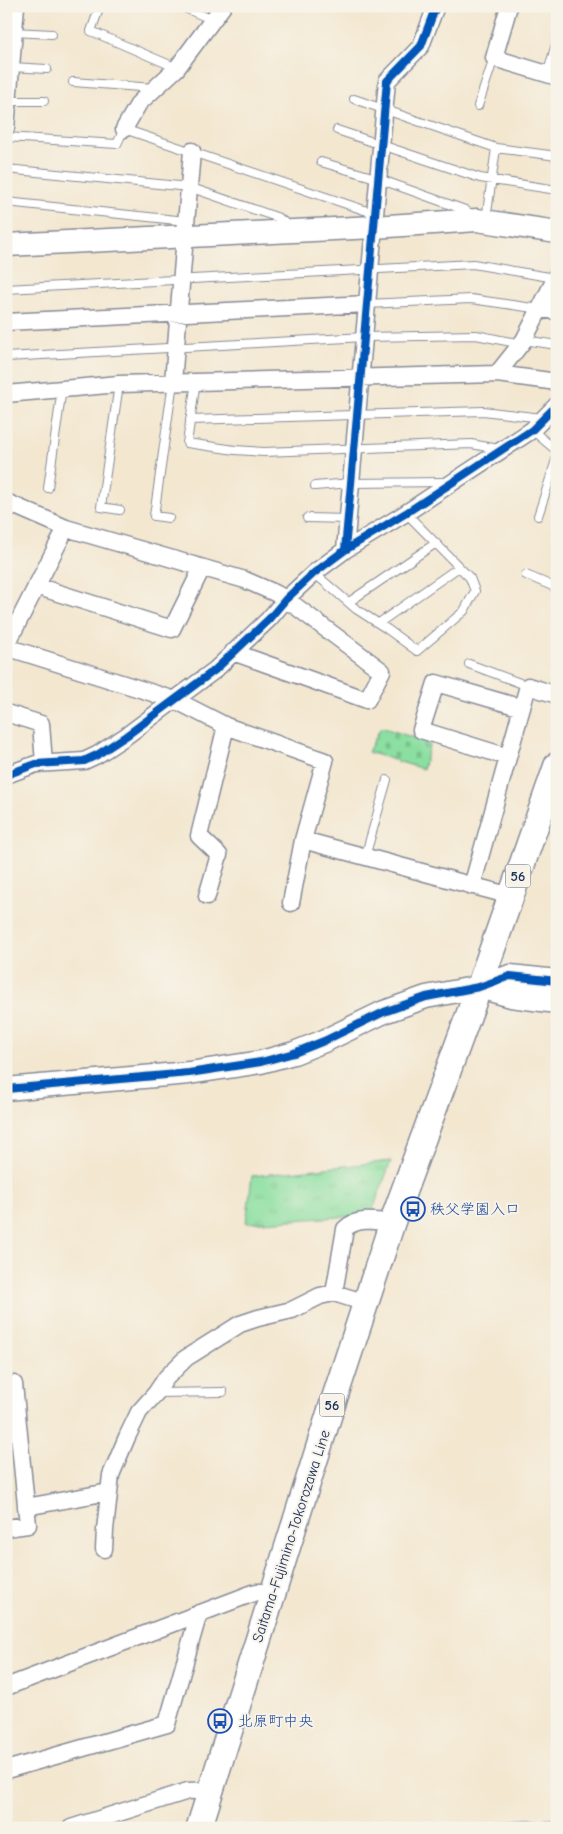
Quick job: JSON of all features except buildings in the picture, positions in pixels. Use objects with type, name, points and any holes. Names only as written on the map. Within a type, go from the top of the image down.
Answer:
[{"type":"main road","name":"Saitama-Fujimino-Tokorozawa Line","points":[[199,1828],[392,1223],[480,987],[557,765]]},
{"type":"street","points":[[6,128],[10,32],[16,6]]},
{"type":"street","points":[[124,129],[139,103],[177,68],[223,6]]},
{"type":"street","points":[[346,550],[387,81],[421,46],[436,6]]},
{"type":"street","points":[[509,6],[494,58],[552,76]]},
{"type":"street","points":[[173,382],[192,151]]},
{"type":"street","points":[[6,245],[185,228],[294,230],[375,221],[481,220],[557,232]]},
{"type":"street","points":[[497,374],[523,342],[556,276]]},
{"type":"street","points":[[6,322],[367,304]]},
{"type":"street","points":[[540,309],[557,311]]},
{"type":"street","points":[[6,394],[119,384],[497,374],[557,382]]},
{"type":"street","points":[[6,775],[36,764],[84,761],[97,755],[215,670],[314,573],[346,550],[532,430],[557,405]]},
{"type":"street","points":[[8,507],[66,528],[245,580],[275,593],[286,599],[382,671],[367,700],[233,652]]},
{"type":"street","points":[[66,528],[6,646],[175,700],[226,726],[325,761],[303,840],[290,903]]},
{"type":"street","points":[[36,586],[172,629],[202,568]]},
{"type":"street","points":[[508,757],[421,730],[436,683],[522,708]]},
{"type":"street","points":[[472,886],[528,686],[557,694]]},
{"type":"street","points":[[6,713],[41,724],[44,763]]},
{"type":"street","points":[[207,896],[219,855],[199,836],[226,726]]},
{"type":"street","points":[[303,840],[511,896]]},
{"type":"street","points":[[6,1089],[189,1073],[261,1062],[302,1050],[384,1012],[426,998],[480,987],[510,976],[557,981]]},
{"type":"street","points":[[480,987],[512,996],[557,1002]]},
{"type":"street","points":[[334,1293],[345,1229],[357,1222],[392,1223]]},
{"type":"street","points":[[104,1549],[112,1475],[127,1437],[139,1412],[166,1378],[186,1358],[240,1324],[292,1310],[320,1296],[334,1293],[366,1303]]},
{"type":"street","points":[[6,1385],[14,1384],[28,1525],[6,1528]]},
{"type":"street","points":[[26,1508],[109,1492]]},
{"type":"street","points":[[7,1684],[256,1592],[273,1592]]},
{"type":"street","points":[[6,1770],[166,1724],[198,1613]]},
{"type":"street","points":[[71,1828],[188,1791],[211,1790]]},
{"type":"lane","points":[[100,6],[91,31],[177,68]]},
{"type":"lane","points":[[180,6],[213,20]]},
{"type":"lane","points":[[10,32],[52,34]]},
{"type":"lane","points":[[552,76],[557,40]]},
{"type":"lane","points":[[478,106],[494,58]]},
{"type":"lane","points":[[9,68],[47,69]]},
{"type":"lane","points":[[73,82],[156,88]]},
{"type":"lane","points":[[354,99],[496,148],[557,156]]},
{"type":"lane","points":[[8,101],[44,101]]},
{"type":"lane","points":[[6,137],[117,144],[124,129],[192,151],[375,221]]},
{"type":"lane","points":[[337,130],[491,180],[557,190]]},
{"type":"lane","points":[[321,162],[379,179],[465,210],[481,220],[491,180],[496,148]]},
{"type":"lane","points":[[6,169],[189,187],[279,218],[294,230]]},
{"type":"lane","points":[[6,202],[185,228]]},
{"type":"lane","points":[[6,289],[473,264],[556,276]]},
{"type":"lane","points":[[367,304],[471,299],[540,309]]},
{"type":"lane","points":[[6,357],[365,337],[476,335],[557,345]]},
{"type":"lane","points":[[196,381],[186,442],[235,450],[264,452],[471,444],[503,450]]},
{"type":"lane","points":[[169,518],[154,516],[173,382]]},
{"type":"lane","points":[[119,384],[101,507],[120,510]]},
{"type":"lane","points":[[48,488],[62,388]]},
{"type":"lane","points":[[190,420],[483,411],[545,418]]},
{"type":"lane","points":[[532,430],[557,451]]},
{"type":"lane","points":[[538,516],[557,457]]},
{"type":"lane","points":[[315,486],[351,483],[445,481],[452,483]]},
{"type":"lane","points":[[314,573],[349,602],[417,651],[464,611],[475,591],[470,578],[406,513]]},
{"type":"lane","points":[[307,518],[348,519]]},
{"type":"lane","points":[[349,602],[436,543]]},
{"type":"lane","points":[[379,623],[458,567]]},
{"type":"lane","points":[[526,575],[557,588]]},
{"type":"lane","points":[[469,664],[528,686]]},
{"type":"lane","points":[[365,857],[387,780]]},
{"type":"lane","points":[[156,1393],[223,1392]]},
{"type":"lane","points":[[472,1828],[557,1826]]},
{"type":"green space","points":[[381,727],[430,743],[423,769],[368,752]]},
{"type":"green space","points":[[391,1161],[371,1215],[246,1223],[252,1176]]},
{"type":"cycle path","points":[[345,550],[387,81],[421,46],[436,6]]},
{"type":"cycle path","points":[[6,775],[36,764],[84,761],[126,736],[215,670],[314,573],[345,550],[406,513],[532,430],[557,405]]},
{"type":"cycle path","points":[[6,1089],[189,1073],[261,1062],[294,1053],[324,1041],[384,1012],[426,997],[479,987],[510,976],[557,981]]},
{"type":"place","name":"秩父学園入口","points":[[413,1209]]},
{"type":"place","name":"北原町中央","points":[[220,1721]]}]
